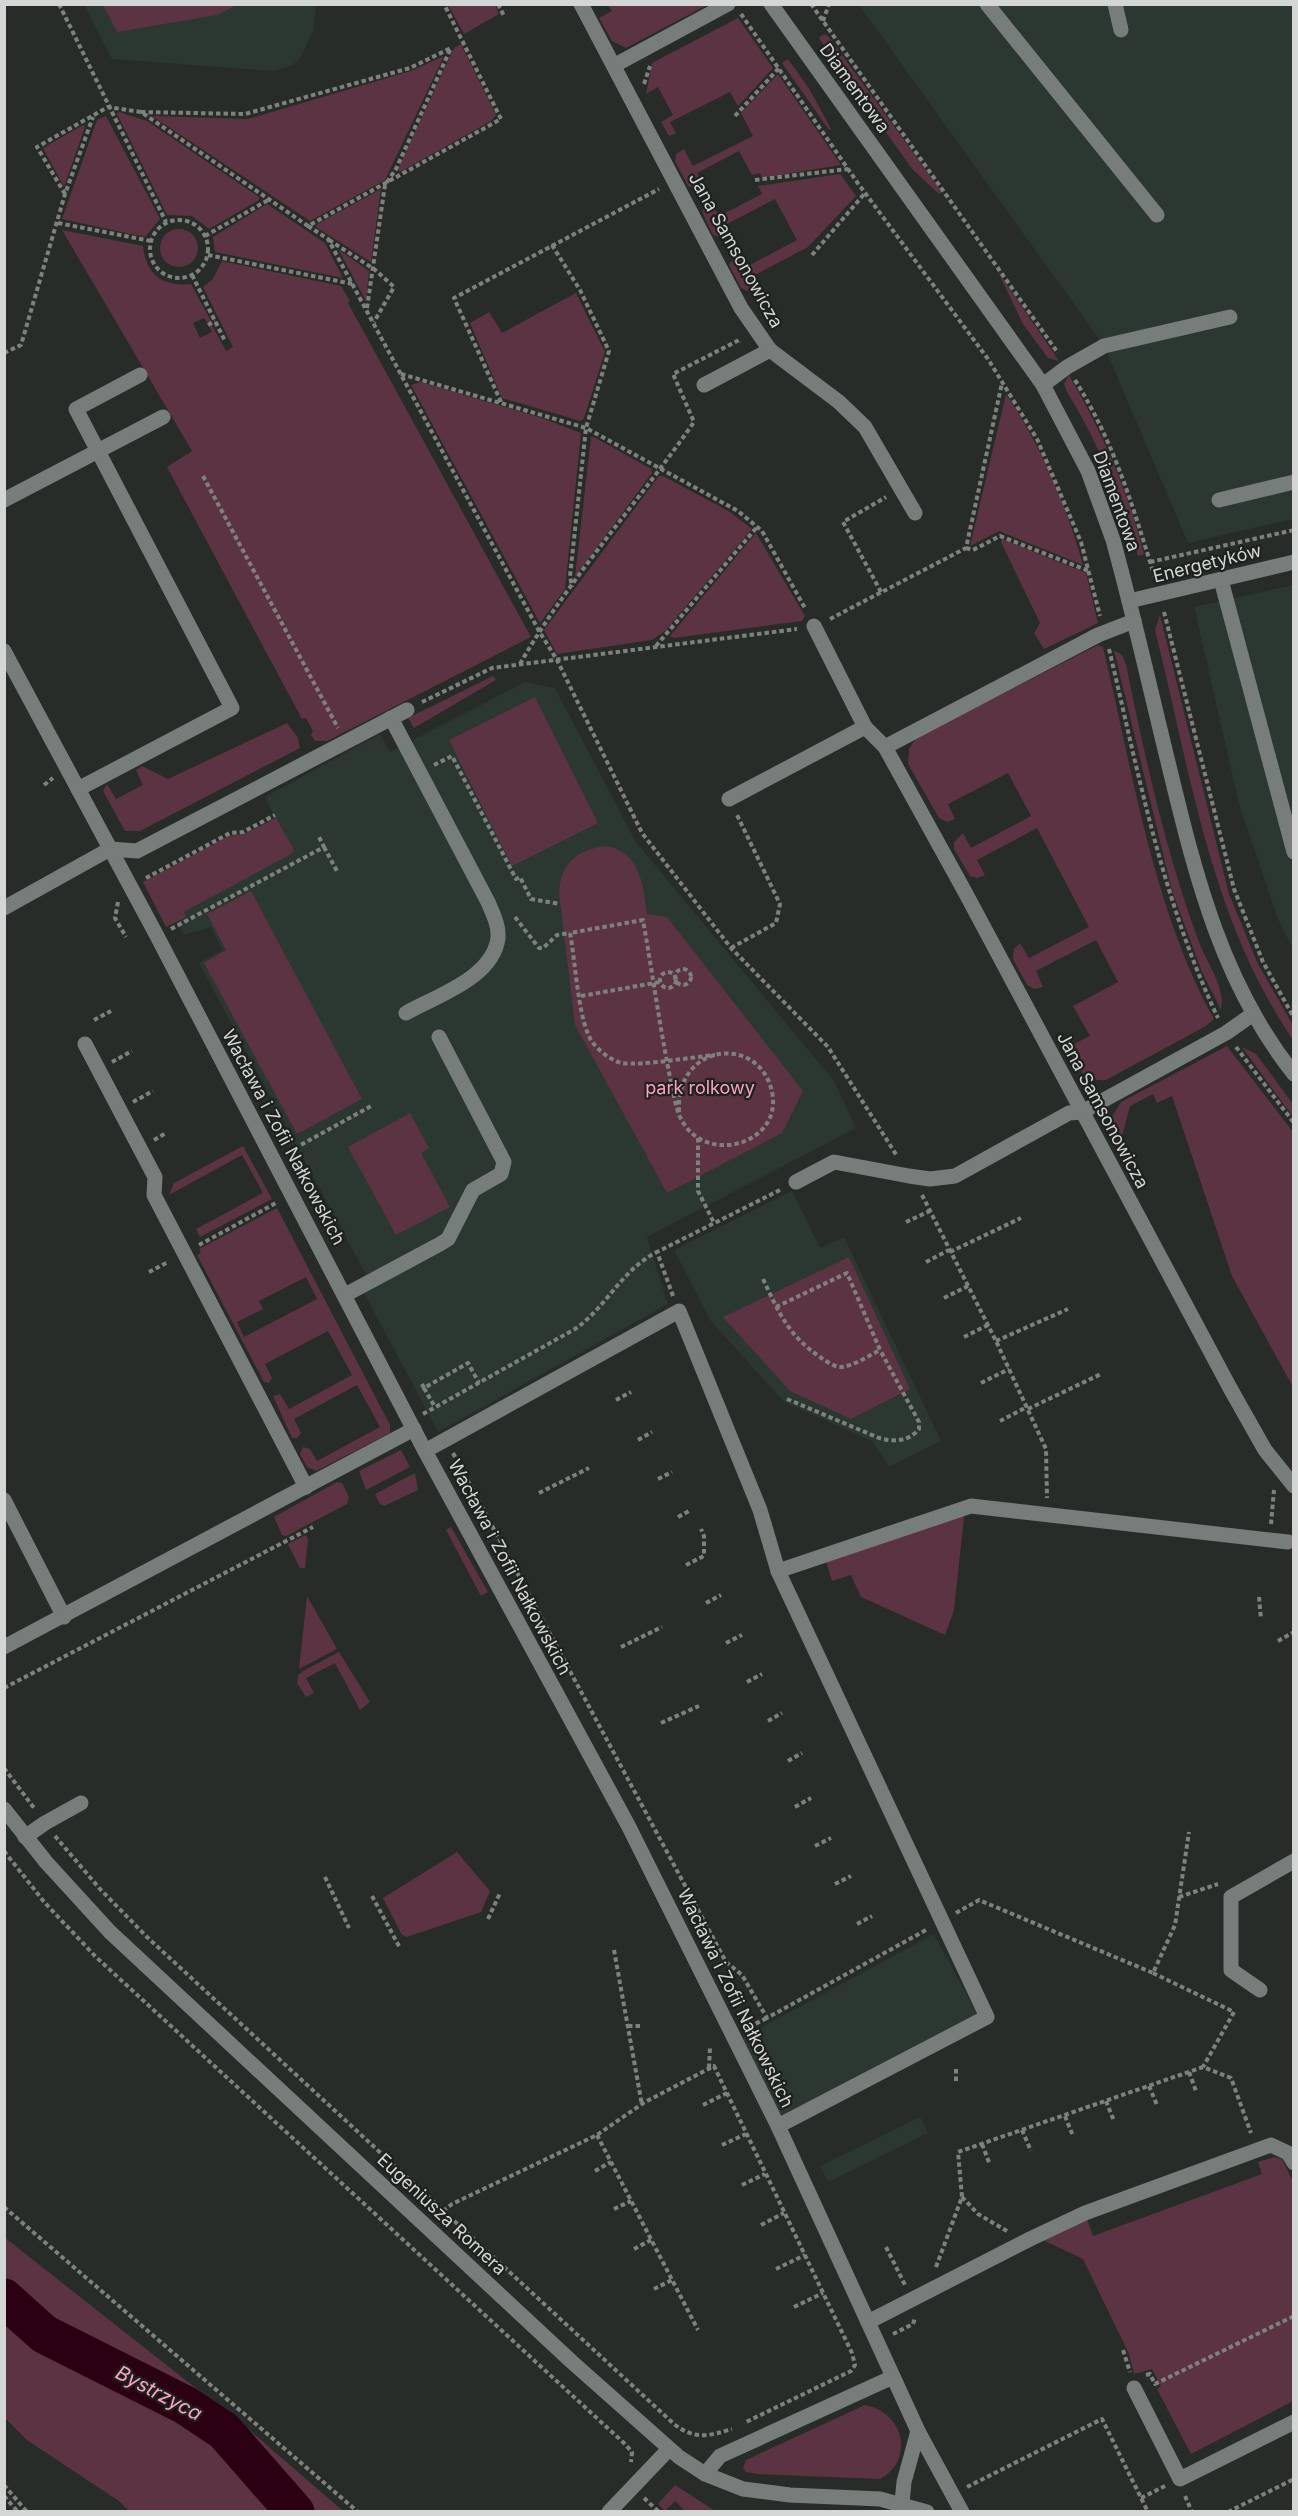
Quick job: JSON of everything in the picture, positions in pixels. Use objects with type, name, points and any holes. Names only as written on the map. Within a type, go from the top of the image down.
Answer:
[{"type":"street","name":"Jana Samsonowicza","points":[[581,4],[676,181],[764,353],[838,402],[865,427],[915,513]]},
{"type":"street","name":"Diamentowa","points":[[771,4],[1043,385],[1072,437],[1100,501],[1129,602],[1199,886],[1231,972],[1253,1014],[1293,1074]]},
{"type":"street","points":[[987,4],[1157,215]]},
{"type":"street","points":[[1115,4],[1121,30]]},
{"type":"street","points":[[615,65],[729,11]]},
{"type":"street","points":[[1043,385],[1067,367],[1104,346],[1230,317]]},
{"type":"street","points":[[704,385],[764,353]]},
{"type":"street","points":[[78,789],[232,708],[76,409],[140,375]]},
{"type":"street","points":[[4,500],[163,417]]},
{"type":"street","points":[[1219,500],[1293,482]]},
{"type":"street","name":"Energetyków","points":[[1129,602],[1293,562]]},
{"type":"street","points":[[1221,580],[1293,852]]},
{"type":"street","points":[[885,747],[1104,632],[1134,621]]},
{"type":"street","name":"Jana Samsonowicza","points":[[814,626],[865,727],[885,747],[1252,1427],[1265,1450],[1293,1486]]},
{"type":"street","name":"Wacława i Zofii Nałkowskich","points":[[4,651],[157,936],[425,1451],[629,1827],[778,2126],[918,2431],[962,2511]]},
{"type":"street","points":[[6,907],[110,849],[137,851],[407,710]]},
{"type":"street","points":[[391,718],[488,902],[496,922],[498,937],[488,960],[476,974],[406,1012]]},
{"type":"street","points":[[729,798],[865,727]]},
{"type":"street","points":[[796,1182],[834,1162],[930,1179],[955,1176],[1069,1113],[1082,1113],[1226,1033],[1253,1014]]},
{"type":"street","points":[[345,1295],[441,1245],[448,1239],[473,1190],[501,1174],[504,1162],[439,1037]]},
{"type":"street","points":[[86,1044],[155,1177],[154,1195],[306,1487]]},
{"type":"street","points":[[425,1451],[478,1426],[679,1311],[760,1510],[778,1571],[987,2017],[778,2126]]},
{"type":"street","points":[[4,1647],[414,1429]]},
{"type":"street","points":[[4,1500],[64,1617]]},
{"type":"street","points":[[778,1571],[971,1506],[1288,1542]]},
{"type":"street","points":[[26,1837],[45,1822],[81,1803]]},
{"type":"street","name":"Eugeniusza Romera","points":[[4,1809],[80,1902],[115,1938],[669,2449],[705,2474],[742,2489],[764,2493],[861,2497],[902,2503],[927,2511]]},
{"type":"street","points":[[1260,1990],[1231,1970],[1231,1896],[1293,1862]]},
{"type":"street","points":[[868,2322],[1085,2213],[1271,2145],[1288,2153],[1293,2163]]},
{"type":"street","points":[[705,2474],[720,2456],[893,2377]]},
{"type":"street","points":[[1136,2381],[1180,2479],[1293,2422]]},
{"type":"street","points":[[902,2503],[904,2482],[918,2431]]},
{"type":"street","points":[[609,2511],[669,2449]]},
{"type":"path","points":[[59,4],[108,108],[166,222]]},
{"type":"path","points":[[308,226],[501,119],[444,4]]},
{"type":"path","points":[[498,4],[504,16]]},
{"type":"path","points":[[823,22],[829,4]]},
{"type":"path","points":[[729,11],[740,13],[865,193],[1002,382],[1052,467],[1089,571],[1167,887],[1185,945],[1226,1033],[1293,1123]]},
{"type":"path","points":[[66,194],[37,147],[108,108],[141,112],[245,114],[410,68],[451,48],[386,185],[367,309]]},
{"type":"path","points":[[643,91],[651,61]]},
{"type":"path","points":[[735,116],[779,68]]},
{"type":"path","points":[[141,112],[374,269],[394,287],[374,323]]},
{"type":"path","points":[[4,353],[21,345],[66,194],[93,117]]},
{"type":"path","points":[[755,180],[848,169]]},
{"type":"path","points":[[501,403],[454,298],[676,181]]},
{"type":"path","points":[[812,255],[865,193]]},
{"type":"path","points":[[205,236],[270,199]]},
{"type":"path","points":[[186,221],[194,224],[205,236],[207,255],[204,263],[192,275],[181,278],[163,273],[152,259],[151,240],[166,222],[186,221]]},
{"type":"path","points":[[58,223],[151,240]]},
{"type":"path","points":[[328,239],[539,631],[557,660],[642,833],[732,948],[828,1047],[909,1176],[917,1185],[996,1341],[1046,1449],[1047,1515]]},
{"type":"path","points":[[552,245],[580,290],[609,351],[586,428],[570,576],[572,588]]},
{"type":"path","points":[[207,255],[353,284]]},
{"type":"path","points":[[192,275],[225,341]]},
{"type":"path","points":[[208,325],[215,321]]},
{"type":"path","points":[[520,664],[539,631],[661,470],[694,422],[673,374],[739,340],[764,353]]},
{"type":"path","points":[[401,374],[586,428],[738,511],[762,531],[814,626]]},
{"type":"path","points":[[966,548],[1002,382]]},
{"type":"path","points":[[203,476],[341,734]]},
{"type":"path","points":[[880,487],[886,497],[843,522],[881,592]]},
{"type":"path","points":[[656,647],[757,526]]},
{"type":"path","points":[[1150,562],[1293,530]]},
{"type":"path","points":[[407,710],[492,668],[814,626],[966,548],[973,550],[1000,536],[1089,571]]},
{"type":"path","points":[[433,766],[452,756],[516,879],[520,877],[531,899],[560,904]]},
{"type":"path","points":[[729,798],[780,904],[776,923],[732,948]]},
{"type":"path","points":[[130,887],[230,833],[243,832],[275,815]]},
{"type":"path","points":[[319,837],[338,873]]},
{"type":"path","points":[[157,936],[324,847]]},
{"type":"path","points":[[114,895],[118,904],[115,918],[126,937]]},
{"type":"path","points":[[580,996],[570,933],[643,920],[668,1059],[679,1112],[687,1128],[698,1138],[721,1147],[741,1143],[759,1131],[772,1108],[770,1083],[757,1066],[742,1056],[715,1055],[668,1059],[629,1063],[608,1056],[589,1036],[580,996]]},
{"type":"path","points":[[664,973],[671,973],[675,979],[674,986],[667,988],[660,982],[664,973]]},
{"type":"path","points":[[580,996],[660,982]]},
{"type":"path","points":[[94,1020],[111,1011]]},
{"type":"path","points":[[104,1066],[132,1051]]},
{"type":"path","points":[[679,1112],[678,1095],[687,1073],[698,1061],[715,1055]]},
{"type":"path","points":[[125,1107],[153,1091]]},
{"type":"path","points":[[297,1146],[373,1105]]},
{"type":"path","points":[[698,1138],[698,1191],[714,1223]]},
{"type":"path","points":[[417,1403],[423,1414],[583,1323],[595,1314],[624,1275],[643,1259],[796,1182]]},
{"type":"path","points":[[149,1272],[278,1202]]},
{"type":"path","points":[[906,1222],[930,1211]]},
{"type":"path","points":[[926,1262],[1021,1218]]},
{"type":"path","points":[[657,1252],[675,1299]]},
{"type":"path","points":[[776,1306],[847,1273],[880,1350],[919,1422],[919,1429],[907,1438],[890,1441],[787,1400]]},
{"type":"path","points":[[763,1279],[790,1332],[812,1352],[838,1367],[880,1350]]},
{"type":"path","points":[[944,1298],[968,1286]]},
{"type":"path","points":[[996,1341],[1068,1309]]},
{"type":"path","points":[[964,1337],[988,1325]]},
{"type":"path","points":[[435,1407],[423,1386],[468,1363],[479,1383]]},
{"type":"path","points":[[981,1383],[1009,1369]]},
{"type":"path","points":[[1000,1421],[1101,1374]]},
{"type":"path","points":[[616,1400],[632,1392]]},
{"type":"path","points":[[638,1440],[652,1432]]},
{"type":"path","points":[[453,1452],[726,1962],[742,1975],[766,2018]]},
{"type":"path","points":[[539,1493],[589,1468]]},
{"type":"path","points":[[658,1479],[672,1472]]},
{"type":"path","points":[[1272,1519],[1274,1489]]},
{"type":"path","points":[[678,1517],[691,1510]]},
{"type":"path","points":[[4,1688],[313,1527]]},
{"type":"path","points":[[686,1565],[704,1556],[704,1536],[701,1529]]},
{"type":"path","points":[[706,1603],[721,1595]]},
{"type":"path","points":[[1259,1597],[1261,1619]]},
{"type":"path","points":[[621,1647],[662,1627]]},
{"type":"path","points":[[1278,1641],[1293,1632]]},
{"type":"path","points":[[726,1643],[742,1635]]},
{"type":"path","points":[[747,1682],[762,1674]]},
{"type":"path","points":[[662,1724],[699,1706]]},
{"type":"path","points":[[768,1721],[782,1713]]},
{"type":"path","points":[[788,1761],[802,1753]]},
{"type":"path","points":[[4,1768],[86,1874],[147,1937],[443,2211],[674,2424],[685,2433],[698,2437],[732,2428],[851,2371],[855,2365],[852,2353],[714,2066],[642,2104],[597,2135],[452,2204],[443,2211]]},
{"type":"path","points":[[795,1807],[811,1798]]},
{"type":"path","points":[[1153,1973],[1174,1925],[1189,1832]]},
{"type":"path","points":[[815,1846],[831,1838]]},
{"type":"path","points":[[4,1851],[45,1903],[96,1957],[625,2444],[632,2452],[631,2462]]},
{"type":"path","points":[[835,1884],[851,1876]]},
{"type":"path","points":[[325,1877],[349,1928]]},
{"type":"path","points":[[488,1919],[500,1893]]},
{"type":"path","points":[[372,1896],[400,1948]]},
{"type":"path","points":[[741,2032],[979,1900],[1153,1973],[1234,2012],[1203,2067],[958,2152],[962,2198],[926,2292]]},
{"type":"path","points":[[856,1924],[872,1916]]},
{"type":"path","points":[[614,1950],[642,2104]]},
{"type":"path","points":[[628,2026],[643,2026]]},
{"type":"path","points":[[709,2068],[710,2048]]},
{"type":"path","points":[[1203,2067],[1231,2079],[1257,2151]]},
{"type":"path","points":[[956,2068],[956,2081]]},
{"type":"path","points":[[1189,2072],[1196,2091]]},
{"type":"path","points":[[1149,2086],[1156,2105]]},
{"type":"path","points":[[703,2105],[727,2094]]},
{"type":"path","points":[[1106,2101],[1114,2121]]},
{"type":"path","points":[[1065,2115],[1073,2136]]},
{"type":"path","points":[[1022,2130],[1031,2151]]},
{"type":"path","points":[[722,2145],[746,2134]]},
{"type":"path","points":[[597,2135],[698,2330]]},
{"type":"path","points":[[982,2145],[990,2165]]},
{"type":"path","points":[[595,2171],[611,2162]]},
{"type":"path","points":[[742,2185],[766,2174]]},
{"type":"path","points":[[962,2198],[978,2214],[999,2228],[1018,2234]]},
{"type":"path","points":[[614,2209],[631,2201]]},
{"type":"path","points":[[4,2207],[358,2511]]},
{"type":"path","points":[[761,2225],[784,2213]]},
{"type":"path","points":[[634,2249],[651,2240]]},
{"type":"path","points":[[886,2247],[906,2285],[915,2280]]},
{"type":"path","points":[[776,2269],[805,2255]]},
{"type":"path","points":[[654,2289],[672,2280]]},
{"type":"path","points":[[794,2307],[823,2293]]},
{"type":"path","points":[[1123,2350],[1136,2381],[1150,2374],[1155,2384],[1293,2316]]},
{"type":"path","points":[[965,2488],[1102,2419],[1148,2511]]},
{"type":"path","points":[[1228,2511],[1293,2479]]},
{"type":"path","points":[[4,2485],[27,2511]]},
{"type":"path","points":[[4,2496],[18,2511]]},
{"type":"path","points":[[644,2497],[659,2511]]},
{"type":"shaded area","points":[[84,5],[316,5],[313,31],[300,58],[293,65],[274,71],[112,59]]},
{"type":"shaded area","points":[[859,5],[1293,5],[1293,519],[1188,543],[1104,346]]},
{"type":"shaded area","points":[[1293,585],[1293,949],[1278,919],[1239,804],[1194,607]]},
{"type":"shaded area","points":[[525,682],[555,688],[636,842],[834,1081],[856,1128],[647,1237],[668,1304],[438,1432],[364,1293],[443,1250],[437,1239],[366,1275],[199,963],[222,950],[211,927],[184,935],[153,877],[229,836],[244,834],[275,818],[265,797],[380,734],[390,752]]},
{"type":"shaded area","points":[[792,1191],[820,1248],[844,1237],[941,1441],[889,1467],[872,1441],[784,1402],[710,1320],[674,1250]]},
{"type":"shaded area","points":[[934,1934],[977,2014],[783,2119],[740,2039]]},
{"type":"shaded area","points":[[920,2117],[928,2133],[828,2182],[820,2166]]},
{"type":"green space","points":[[103,5],[237,5],[217,15],[117,32]]},
{"type":"green space","points":[[448,5],[495,5],[499,14],[464,34]]},
{"type":"green space","points":[[608,5],[707,5],[626,48],[612,41],[599,18],[612,11]]},
{"type":"green space","points":[[738,18],[773,68],[738,106],[730,92],[670,122],[676,133],[669,136],[661,122],[673,115],[658,87],[646,94],[652,63]]},
{"type":"green space","points":[[824,34],[828,36],[942,192],[939,194],[913,170],[819,38]]},
{"type":"green space","points":[[461,44],[496,115],[491,121],[400,172],[398,169],[454,48]]},
{"type":"green space","points":[[444,56],[385,180],[310,221],[152,116],[248,119],[411,71]]},
{"type":"green space","points":[[788,59],[810,90],[831,129],[829,130],[782,63]]},
{"type":"green space","points":[[778,74],[841,165],[762,178],[760,173],[752,175],[739,151],[697,173],[703,186],[700,189],[688,186],[675,161],[676,154],[684,149],[693,166],[753,136],[741,113]]},
{"type":"green space","points":[[119,112],[147,121],[259,197],[259,200],[209,229],[192,216],[167,215],[117,114]]},
{"type":"green space","points":[[106,116],[160,219],[145,237],[62,219],[97,120]]},
{"type":"green space","points":[[83,125],[85,127],[64,187],[43,148]]},
{"type":"green space","points":[[840,174],[856,196],[808,247],[751,277],[758,291],[752,293],[741,288],[729,265],[739,253],[746,267],[797,240],[775,199],[725,225],[731,237],[725,240],[713,235],[703,209],[711,202],[719,216],[762,194],[758,186]]},
{"type":"green space","points":[[381,189],[371,262],[316,227],[317,224]]},
{"type":"green space","points":[[267,204],[325,243],[343,278],[215,252],[213,237]]},
{"type":"green space","points":[[179,229],[193,234],[198,248],[193,262],[179,267],[165,262],[160,248],[165,234]]},
{"type":"green space","points":[[62,230],[143,246],[148,264],[157,277],[172,283],[191,284],[211,321],[208,323],[204,318],[193,323],[200,338],[212,332],[209,326],[212,325],[226,351],[233,347],[203,287],[213,279],[222,261],[341,286],[350,301],[348,303],[531,637],[327,741],[315,741],[306,718],[302,719],[167,467],[192,451]]},
{"type":"green space","points":[[338,249],[369,271],[366,301]]},
{"type":"green space","points":[[997,270],[1059,361],[1048,358],[1023,324]]},
{"type":"green space","points":[[576,293],[605,352],[584,418],[581,421],[502,398],[470,323],[489,312],[502,333]]},
{"type":"green space","points":[[1069,375],[1113,462],[1144,554],[1138,556],[1108,471],[1066,390],[1064,384]]},
{"type":"green space","points":[[420,382],[542,418],[581,433],[565,589],[540,623],[411,385]]},
{"type":"green space","points":[[1006,394],[1051,476],[1069,520],[1083,565],[999,531],[970,546]]},
{"type":"green space","points":[[591,437],[651,469],[652,473],[575,577]]},
{"type":"green space","points":[[659,476],[663,476],[730,512],[752,529],[665,631],[652,640],[557,654],[544,630]]},
{"type":"green space","points":[[756,533],[805,616],[802,621],[674,638],[670,636]]},
{"type":"green space","points":[[1002,539],[1086,573],[1098,623],[1044,649],[1034,633],[1040,623],[1001,542]]},
{"type":"green space","points":[[1160,615],[1229,894],[1258,964],[1293,1025],[1293,1040],[1265,993],[1241,944],[1222,894],[1192,789],[1155,630]]},
{"type":"green space","points":[[1098,645],[1103,647],[1146,837],[1160,885],[1193,977],[1214,1019],[1206,1026],[1106,1080],[1091,1078],[1081,1071],[1068,1047],[1090,1036],[1073,1006],[1118,982],[1096,940],[1036,971],[1043,987],[1034,989],[1027,985],[1013,959],[1014,949],[1020,943],[1029,958],[1089,927],[1037,828],[977,860],[985,875],[977,878],[970,876],[954,849],[954,842],[963,833],[971,848],[1031,816],[1008,773],[948,804],[955,819],[947,822],[939,818],[908,764],[909,749],[917,737]]},
{"type":"green space","points":[[1114,650],[1122,655],[1126,664],[1167,840],[1187,909],[1221,993],[1221,1010],[1202,972],[1172,891]]},
{"type":"green space","points":[[493,676],[496,680],[414,728],[408,718]]},
{"type":"green space","points":[[535,697],[598,823],[512,866],[449,740]]},
{"type":"green space","points":[[287,723],[298,738],[300,748],[140,831],[125,831],[103,791],[107,784],[116,799],[143,785],[136,770],[142,766],[168,779]]},
{"type":"green space","points":[[276,818],[294,850],[291,854],[184,912],[186,917],[166,927],[143,882],[229,836],[244,834]]},
{"type":"green space","name":"park rolkowy","points":[[604,846],[616,849],[632,861],[641,880],[647,914],[667,917],[803,1091],[782,1133],[667,1193],[575,1025],[559,893],[560,883],[572,860],[585,851]]},
{"type":"green space","points":[[251,891],[362,1099],[297,1134],[204,963],[226,950],[207,914]]},
{"type":"green space","points":[[1227,1046],[1293,1132],[1293,1387],[1232,1276],[1172,1096],[1157,1103],[1153,1094],[1130,1106],[1117,1155],[1108,1123],[1121,1102]]},
{"type":"green space","points":[[1242,1047],[1256,1054],[1293,1104],[1293,1117]]},
{"type":"green space","points":[[410,1113],[429,1148],[421,1153],[450,1207],[396,1235],[348,1147]]},
{"type":"green space","points":[[243,1146],[272,1199],[200,1237],[196,1229],[263,1193],[242,1155],[169,1195],[174,1183]]},
{"type":"green space","points":[[277,1208],[390,1425],[390,1433],[316,1471],[307,1467],[300,1454],[303,1447],[310,1449],[317,1461],[380,1427],[357,1385],[294,1419],[301,1433],[297,1438],[292,1438],[273,1396],[280,1394],[289,1409],[352,1375],[328,1331],[265,1364],[272,1378],[269,1383],[264,1382],[197,1255],[201,1253],[199,1249]],"holes":[[[306,1277],[317,1299],[244,1337],[237,1322],[263,1309],[259,1301]]]},
{"type":"green space","points":[[849,1257],[910,1389],[851,1419],[790,1391],[723,1317]]},
{"type":"green space","points":[[401,1450],[410,1467],[366,1490],[359,1471]]},
{"type":"green space","points":[[415,1473],[418,1490],[384,1506],[380,1504],[375,1494]]},
{"type":"green space","points":[[337,1482],[342,1483],[349,1497],[347,1504],[286,1536],[282,1535],[274,1517]]},
{"type":"green space","points":[[965,1508],[954,1610],[945,1635],[861,1597],[851,1575],[832,1581],[824,1555]]},
{"type":"green space","points":[[451,1527],[488,1592],[481,1596],[446,1530]]},
{"type":"green space","points":[[306,1535],[308,1540],[305,1568],[300,1568],[288,1544]]},
{"type":"green space","points":[[307,1596],[337,1649],[299,1669]]},
{"type":"green space","points":[[339,1652],[370,1702],[360,1710],[335,1663],[306,1678],[314,1693],[306,1697],[297,1683],[298,1675],[303,1671]]},
{"type":"green space","points":[[457,1852],[490,1891],[481,1912],[407,1937],[402,1935],[383,1898]]},
{"type":"green space","points":[[1274,2157],[1282,2159],[1293,2182],[1293,2401],[1191,2454],[1157,2389],[1161,2386],[1152,2369],[1134,2374],[1129,2354],[1083,2259],[1043,2240],[1087,2219],[1093,2236],[1262,2174],[1258,2162]]},
{"type":"green space","points":[[4,2237],[254,2434],[343,2511],[129,2511],[119,2501],[27,2440],[5,2418]]},
{"type":"green space","points":[[865,2405],[878,2409],[889,2417],[900,2437],[901,2449],[898,2460],[891,2471],[880,2479],[758,2474],[746,2472],[743,2468],[746,2460]]},
{"type":"green space","points":[[675,2485],[715,2511],[685,2511],[675,2501],[665,2511],[658,2504]]},
{"type":"waterway","name":"Bystrzyca","points":[[4,2298],[44,2334],[185,2405],[224,2431],[295,2512]]}]
